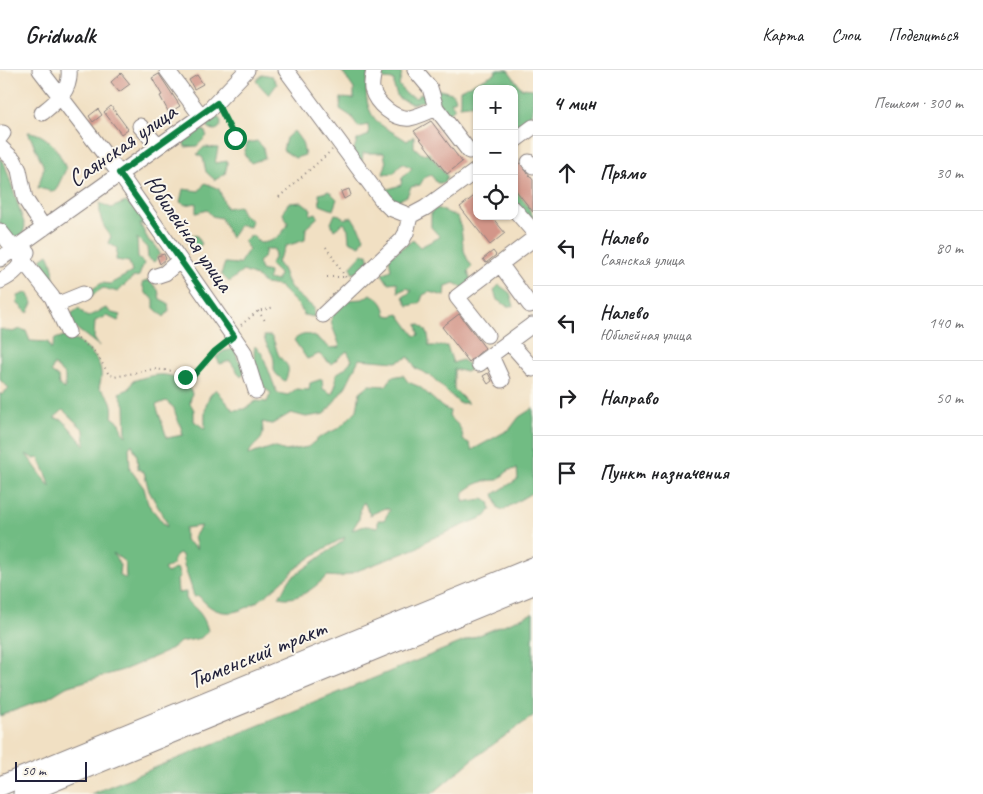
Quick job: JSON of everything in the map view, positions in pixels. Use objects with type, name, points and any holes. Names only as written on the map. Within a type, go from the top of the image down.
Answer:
[{"type":"main road","name":"Тюменский тракт","points":[[0,786],[533,567]]},
{"type":"main road","name":"Тюменский тракт","points":[[22,794],[533,585]]},
{"type":"street","name":"Юбилейная улица","points":[[40,70],[119,173],[234,336],[244,352],[256,391]]},
{"type":"street","points":[[42,113],[61,99],[70,80],[69,70]]},
{"type":"street","points":[[168,70],[201,116]]},
{"type":"street","name":"Саянская улица","points":[[20,255],[39,232],[201,116],[217,103],[248,70]]},
{"type":"street","points":[[286,70],[382,200],[390,208],[410,216]]},
{"type":"street","points":[[374,70],[372,88],[378,102],[389,111],[401,117],[409,118],[436,108]]},
{"type":"street","points":[[415,70],[430,88],[436,108],[469,151]]},
{"type":"street","points":[[140,126],[158,146]]},
{"type":"street","points":[[518,138],[533,127]]},
{"type":"street","points":[[1,139],[20,170],[25,199],[39,232]]},
{"type":"street","points":[[323,315],[402,240],[410,216],[425,208],[473,173]]},
{"type":"street","points":[[518,214],[533,231]]},
{"type":"street","points":[[0,231],[39,278],[56,306],[68,332]]},
{"type":"street","points":[[487,335],[457,297],[533,239]]},
{"type":"street","points":[[0,259],[20,255]]},
{"type":"street","points":[[0,281],[14,274],[20,255]]},
{"type":"street","points":[[156,276],[165,273],[180,260]]},
{"type":"street","points":[[500,264],[530,304]]},
{"type":"street","points":[[56,306],[83,294]]},
{"type":"street","points":[[502,380],[485,360],[532,325]]},
{"type":"street","points":[[510,343],[533,369]]},
{"type":"path","points":[[217,103],[235,138]]},
{"type":"path","points":[[279,197],[339,144]]},
{"type":"path","points":[[326,247],[346,278],[328,277]]},
{"type":"path","points":[[68,332],[96,353],[108,373],[114,377],[154,369],[173,371],[185,377],[193,376],[215,351],[234,336],[250,316],[258,311],[275,307]]},
{"type":"path","points":[[258,311],[267,323]]},
{"type":"green space","points":[[341,70],[369,70],[366,86],[367,101],[369,109],[377,122],[407,141],[414,136],[414,147],[422,154],[429,153],[447,176],[444,183],[437,183],[431,175],[424,178],[420,185],[411,187],[407,196],[397,201],[387,198],[385,190],[401,185],[402,178],[412,168],[402,163],[394,173],[383,174],[386,164],[384,153],[363,153],[362,161],[352,155],[357,140],[369,135],[368,125],[358,127],[352,117],[340,109],[341,98],[354,99],[354,89]]},
{"type":"green space","points":[[495,70],[508,70],[521,88],[533,89],[531,115],[518,129],[518,85],[473,85],[473,104],[460,106],[460,90],[496,73]]},
{"type":"green space","points":[[383,71],[397,71],[402,74],[399,85],[406,94],[416,98],[422,93],[427,96],[429,106],[422,101],[412,104],[398,98],[394,87],[394,80],[384,79],[378,74]]},
{"type":"green space","points":[[262,74],[272,76],[277,84],[269,95],[256,81]]},
{"type":"green space","points":[[436,89],[452,93],[456,100],[451,102],[455,108],[447,115],[435,101]]},
{"type":"green space","points":[[214,116],[219,118],[221,123],[219,128],[214,130],[209,128],[207,123],[209,118]]},
{"type":"green space","points":[[204,130],[207,136],[197,146],[185,147],[183,138],[190,133]]},
{"type":"green space","points":[[294,131],[302,142],[305,155],[295,158],[283,150],[286,138]]},
{"type":"green space","points":[[28,132],[42,136],[52,144],[66,169],[55,192],[38,188],[44,167]]},
{"type":"green space","points":[[257,141],[263,147],[265,158],[251,163],[244,154],[247,143]]},
{"type":"green space","points":[[204,147],[218,148],[215,163],[228,161],[225,174],[215,180],[206,172],[203,158],[197,154]]},
{"type":"green space","points":[[0,158],[5,165],[25,226],[23,234],[0,243]]},
{"type":"green space","points":[[205,183],[219,189],[226,208],[239,206],[243,214],[252,221],[250,227],[239,225],[231,238],[221,218],[212,216],[207,210],[196,213],[196,203],[186,205],[180,202],[183,189],[199,191]]},
{"type":"green space","points":[[329,191],[337,199],[333,210],[320,205],[319,194]]},
{"type":"green space","points":[[518,192],[523,196],[533,217],[525,217],[518,208]]},
{"type":"green space","points":[[126,202],[140,214],[146,224],[140,224],[149,241],[156,246],[160,254],[154,262],[148,258],[147,248],[137,238],[138,258],[144,263],[139,276],[132,278],[118,292],[103,288],[91,296],[89,291],[102,283],[110,284],[132,272],[129,262],[116,260],[117,248],[108,243],[111,236],[103,225],[100,213],[100,203],[111,208]]},
{"type":"green space","points":[[302,202],[311,209],[310,215],[316,213],[318,217],[306,228],[305,240],[286,246],[277,262],[290,287],[314,308],[314,317],[304,315],[300,307],[279,286],[265,284],[256,276],[243,271],[229,282],[221,274],[225,263],[239,264],[249,249],[243,241],[252,235],[260,243],[273,240],[280,235],[288,223],[283,214],[288,203]],"holes":[[[266,249],[274,249],[275,256],[270,265],[279,274],[277,281],[268,279],[269,272],[261,270],[258,262],[264,257]]]},
{"type":"green space","points":[[437,208],[458,217],[465,254],[472,266],[468,272],[471,280],[464,288],[454,283],[446,286],[445,296],[429,292],[423,295],[420,303],[408,306],[403,297],[412,291],[407,288],[398,292],[397,282],[388,283],[382,274],[391,270],[389,257],[413,240],[420,247],[440,237],[431,227],[431,212]]},
{"type":"green space","points":[[335,214],[340,215],[344,219],[352,217],[364,237],[360,246],[349,241],[348,229],[344,223],[334,230],[331,223]]},
{"type":"green space","points":[[189,234],[197,236],[202,244],[195,250],[187,242]]},
{"type":"green space","points":[[48,254],[53,269],[56,295],[43,279],[39,267],[44,267],[41,259]]},
{"type":"green space","points":[[362,254],[368,254],[370,263],[364,272],[352,273],[351,266]]},
{"type":"green space","points":[[149,280],[158,290],[160,299],[168,303],[169,311],[164,317],[154,308],[154,299],[145,293],[142,283]]},
{"type":"green space","points":[[499,285],[510,293],[514,306],[507,306],[497,300],[494,290]]},
{"type":"green space","points":[[28,292],[33,303],[28,313],[17,303],[18,296]]},
{"type":"green space","points":[[370,294],[377,298],[381,302],[386,315],[399,314],[415,336],[419,335],[417,324],[421,325],[427,333],[429,346],[447,346],[453,363],[462,360],[473,368],[466,372],[454,369],[454,389],[468,403],[459,403],[431,376],[415,368],[409,357],[396,362],[359,359],[346,386],[325,414],[306,417],[291,413],[272,424],[262,422],[263,434],[248,455],[273,447],[286,451],[308,447],[320,437],[339,428],[357,410],[360,392],[369,385],[386,386],[392,377],[403,375],[408,382],[420,387],[442,407],[450,411],[449,417],[459,427],[463,440],[469,443],[472,450],[510,429],[519,417],[533,408],[533,492],[503,510],[498,508],[494,494],[518,479],[517,469],[509,470],[498,480],[480,483],[464,492],[463,502],[482,499],[489,502],[491,509],[486,516],[428,540],[417,548],[341,577],[327,576],[299,596],[293,598],[279,597],[291,578],[343,541],[345,537],[299,566],[252,605],[238,611],[225,612],[211,608],[199,596],[194,597],[182,555],[179,553],[173,560],[173,565],[164,569],[167,573],[177,568],[180,576],[177,580],[178,593],[186,592],[186,601],[200,613],[207,626],[208,631],[201,638],[180,642],[166,652],[126,669],[66,687],[48,698],[0,716],[0,393],[1,395],[9,388],[0,380],[0,329],[12,332],[21,329],[26,331],[30,341],[48,342],[51,350],[55,339],[67,335],[78,341],[97,360],[101,376],[99,388],[106,394],[112,404],[112,417],[120,423],[122,432],[126,436],[125,405],[119,393],[129,389],[133,381],[150,376],[166,375],[180,380],[186,385],[192,393],[190,403],[194,410],[194,421],[205,429],[207,403],[216,389],[233,410],[245,409],[256,401],[267,402],[271,393],[263,386],[258,377],[255,346],[262,353],[277,393],[288,395],[296,389],[309,390],[310,383],[322,379],[323,389],[332,394],[336,384],[336,374],[344,369],[352,360],[347,351],[331,364],[319,354],[307,359],[294,340],[299,336],[308,335],[317,338],[330,348],[340,347],[332,326],[332,317],[347,300],[363,299]],"holes":[[[54,364],[65,376],[65,389],[59,385],[58,377],[51,372]],[[166,401],[174,408],[183,435],[167,438],[156,405]],[[63,410],[84,430],[85,446],[63,420],[54,418]],[[132,444],[137,456],[138,469],[144,472],[149,491],[166,521],[167,528],[148,504],[144,488],[130,469],[129,448]],[[26,454],[34,459],[39,458],[50,487]],[[364,502],[370,515],[385,508],[390,510],[384,520],[378,520],[378,527],[365,526],[352,530],[359,519],[361,506]],[[201,526],[194,537],[197,549],[185,540],[185,528]],[[113,553],[125,562],[126,579],[119,575],[120,565]]]},
{"type":"green space","points":[[79,308],[87,317],[106,308],[112,313],[121,315],[118,321],[107,316],[95,321],[94,338],[99,346],[73,326],[71,314]]},
{"type":"green space","points":[[264,336],[271,336],[279,356],[288,367],[285,381],[276,374],[274,358]]},
{"type":"green space","points":[[235,349],[238,360],[244,364],[245,372],[241,377],[230,361],[220,364],[216,357],[224,351]]},
{"type":"green space","points":[[533,613],[533,716],[473,759],[432,794],[91,794]]},
{"type":"building","points":[[121,73],[130,84],[119,92],[111,82]]},
{"type":"building","points":[[159,74],[180,106],[169,113],[160,96],[162,95],[152,78]]},
{"type":"building","points":[[197,75],[203,84],[194,89],[189,80]]},
{"type":"building","points":[[111,106],[128,129],[121,134],[104,112]]},
{"type":"building","points":[[98,109],[102,115],[93,122],[89,116]]},
{"type":"building","points":[[431,121],[462,162],[447,174],[414,131]]},
{"type":"building","points":[[520,163],[533,180],[533,212],[518,193],[518,164]]},
{"type":"building","points":[[349,189],[351,195],[344,199],[341,192]]},
{"type":"building","points":[[473,197],[473,220],[494,220],[505,233],[490,245],[460,207]]},
{"type":"building","points":[[493,251],[496,255],[486,263],[483,259]]},
{"type":"building","points":[[164,254],[166,259],[160,264],[157,256]]},
{"type":"building","points":[[459,314],[485,348],[469,362],[442,327]]},
{"type":"building","points":[[488,373],[492,381],[488,384],[483,376]]},
{"type":"route","points":[[185,377],[193,376],[215,351],[234,336],[119,173],[217,103],[235,138]]}]
